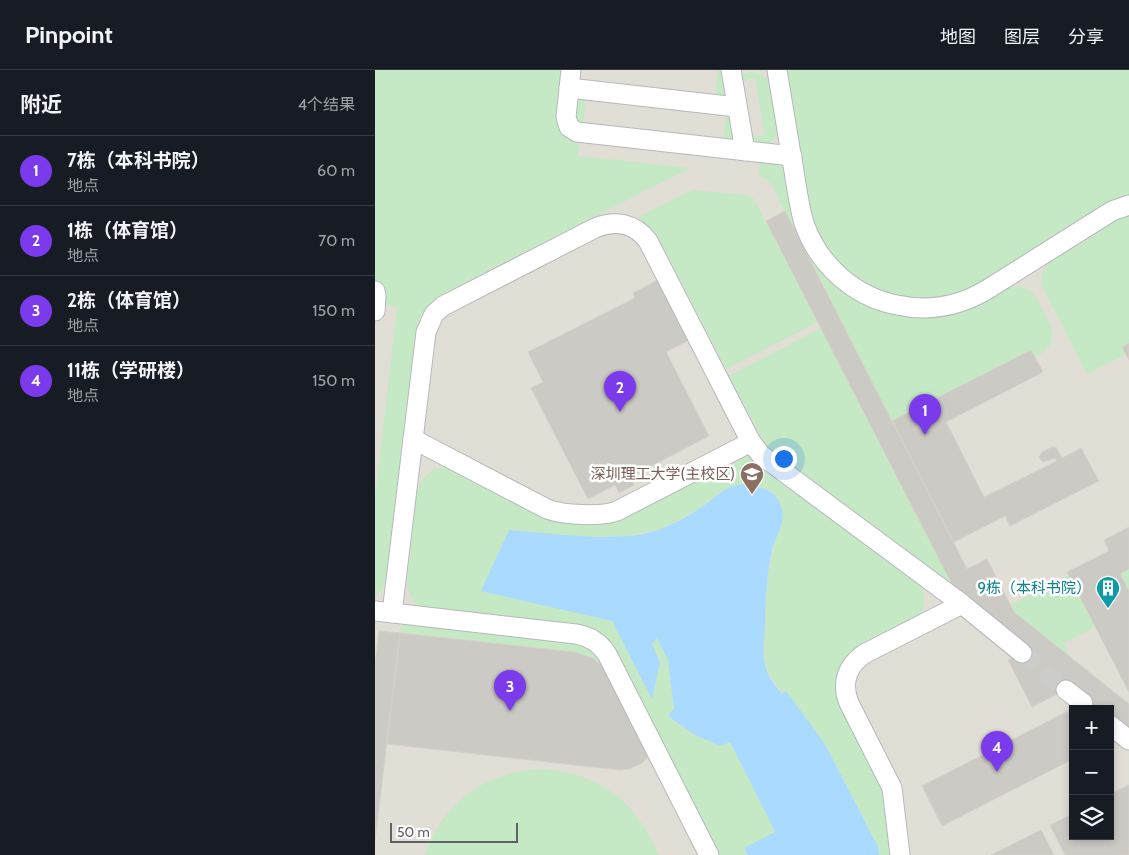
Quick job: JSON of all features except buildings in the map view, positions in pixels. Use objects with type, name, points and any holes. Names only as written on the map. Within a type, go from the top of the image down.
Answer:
[{"type":"lane","points":[[731,70],[745,151]]},
{"type":"lane","points":[[777,70],[804,222],[813,244],[823,259],[842,279],[878,300],[919,308],[945,306],[979,295],[1113,211],[1129,205]]},
{"type":"lane","points":[[737,107],[570,79],[566,121],[569,127],[577,132],[792,156]]},
{"type":"lane","points":[[709,855],[607,654],[598,642],[587,636],[576,634],[384,612],[413,439],[425,332],[434,314],[443,306],[601,226],[613,223],[635,228],[648,241],[757,451],[962,604],[1022,653]]},
{"type":"lane","points":[[375,291],[375,311]]},
{"type":"lane","points":[[413,439],[547,509],[599,515],[617,510],[751,442]]},
{"type":"lane","points":[[900,855],[891,788],[846,697],[847,675],[851,665],[864,654],[962,604]]},
{"type":"lane","points":[[1066,690],[1083,703]]},
{"type":"lane","points":[[1114,728],[1129,740]]},
{"type":"shaded area","name":"深圳理工大学(主校区)","points":[[375,70],[802,70],[1129,166],[1129,855],[375,855]]},
{"type":"green space","points":[[375,70],[562,70],[557,102],[558,123],[562,132],[569,138],[580,142],[578,156],[690,168],[439,296],[424,311],[416,329],[386,578],[382,590],[375,597],[375,498],[397,307],[383,305],[382,288],[375,279]]},
{"type":"green space","points":[[718,70],[723,72],[726,91],[723,95],[715,96]]},
{"type":"green space","points":[[786,70],[1129,70],[1129,196],[1107,203],[971,289],[934,298],[911,298],[890,294],[870,286],[852,275],[837,261],[815,225],[809,203]]},
{"type":"green space","points":[[748,72],[764,76],[770,84],[778,130],[775,138],[767,145],[755,144],[750,137],[764,135],[755,78],[741,81],[742,75]]},
{"type":"green space","points":[[580,97],[586,97],[583,125],[576,123],[575,104]]},
{"type":"green space","points":[[726,113],[730,115],[734,136],[730,141],[723,141]]},
{"type":"green space","points":[[760,161],[777,163],[783,168],[831,281],[862,303],[897,315],[935,316],[1010,287],[1022,287],[1031,292],[1050,324],[1052,336],[1048,347],[1035,357],[1031,350],[892,421],[771,184],[759,176]]},
{"type":"green space","points":[[693,190],[746,195],[754,199],[818,322],[726,369],[660,240],[652,229],[638,217]]},
{"type":"green space","points":[[1129,214],[1129,343],[1122,347],[1126,354],[1087,374],[1042,286],[1042,273],[1050,261],[1118,218]]},
{"type":"green space","points":[[821,328],[949,578],[946,581],[766,446],[729,376]]},
{"type":"green space","points":[[742,455],[758,459],[920,582],[922,586],[924,605],[917,618],[844,668],[883,782],[891,855],[879,855],[878,847],[825,744],[785,692],[783,694],[766,671],[764,641],[767,577],[775,539],[782,522],[777,497],[771,491],[758,486],[731,486],[718,493],[698,510],[658,530],[621,537],[593,536],[481,591],[612,621],[652,698],[660,662],[652,644],[657,637],[668,660],[674,709],[668,716],[695,735],[721,746],[730,742],[787,855],[715,855],[609,647],[422,609],[410,594],[407,582],[417,492],[425,477],[438,468],[449,467],[595,519]]},
{"type":"green space","points":[[1129,569],[1129,591],[1120,574]]},
{"type":"green space","points":[[1069,575],[1095,627],[1064,643],[1070,657],[1014,612],[1010,605]]},
{"type":"green space","points":[[403,619],[592,644],[605,668],[594,659],[574,652],[400,633]]},
{"type":"green space","points":[[556,770],[583,777],[609,790],[631,809],[648,833],[659,855],[425,855],[433,836],[443,820],[455,805],[469,793],[502,776],[521,771]]},
{"type":"water","points":[[737,485],[759,487],[771,492],[780,503],[783,515],[773,545],[767,579],[764,658],[767,672],[782,694],[786,691],[825,744],[878,847],[879,855],[748,855],[744,848],[775,832],[730,742],[721,746],[695,735],[668,716],[674,709],[668,660],[657,638],[652,644],[660,662],[652,699],[612,621],[481,591],[509,530],[605,537],[642,534],[658,530],[679,521],[721,492]]},
{"type":"tunnel","points":[[1022,653],[1066,690]]},
{"type":"place","name":"1栋（体育馆）","points":[[620,412]]},
{"type":"place","name":"7栋（本科书院）","points":[[925,435]]},
{"type":"place","name":"深圳理工大学(主校区)","points":[[752,495]]},
{"type":"place","name":"9栋（本科书院）","points":[[1108,609]]},
{"type":"place","name":"2栋（体育馆）","points":[[510,711]]},
{"type":"place","name":"11栋（学研楼）","points":[[997,772]]}]
